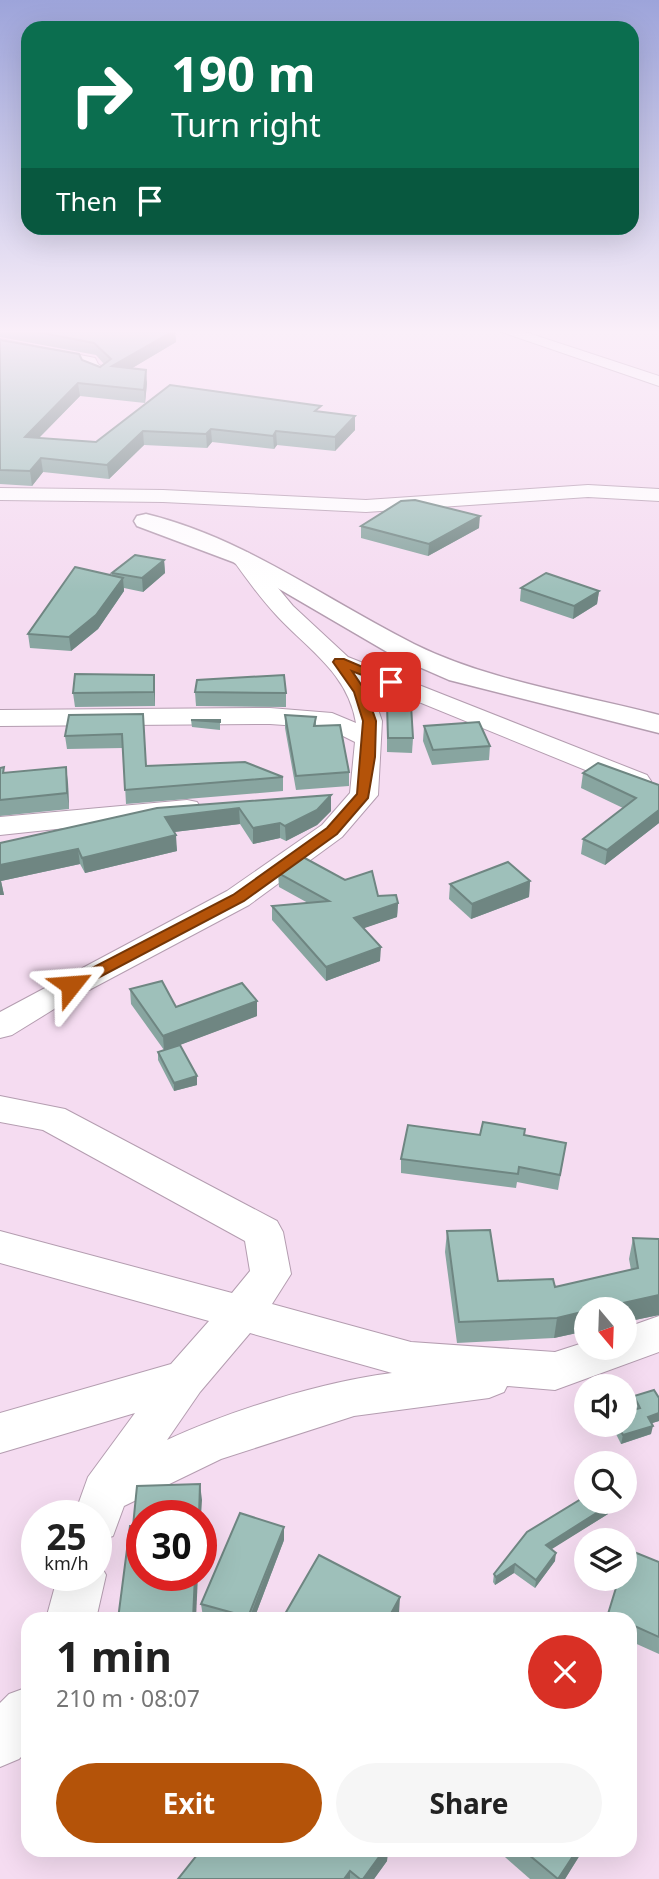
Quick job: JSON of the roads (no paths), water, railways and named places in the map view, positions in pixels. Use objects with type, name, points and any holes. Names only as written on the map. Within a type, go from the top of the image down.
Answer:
[{"type":"street","points":[[0,494],[163,496],[366,506],[588,491],[659,495]]},
{"type":"street","points":[[23,495],[146,521],[242,556],[404,650],[460,674],[659,724]]},
{"type":"street","points":[[0,1027],[47,998],[239,898],[332,831],[363,795],[369,757],[369,721],[360,692],[340,662],[285,611],[242,556]]},
{"type":"street","points":[[340,662],[650,786]]},
{"type":"street","points":[[0,718],[270,716],[332,721],[367,738]]},
{"type":"street","points":[[323,798],[363,795]]},
{"type":"street","points":[[0,826],[214,806]]},
{"type":"street","points":[[0,1109],[52,1118],[263,1232],[271,1273],[241,1313],[185,1378],[104,1500]]},
{"type":"street","points":[[0,1247],[411,1360],[555,1371]]},
{"type":"street","points":[[637,1342],[659,1334]]},
{"type":"street","points":[[110,1500],[210,1441],[354,1397],[555,1371],[586,1360]]},
{"type":"street","points":[[0,1433],[185,1378]]},
{"type":"street","points":[[73,1612],[78,1591]]},
{"type":"street","points":[[0,1740],[21,1720]]}]
